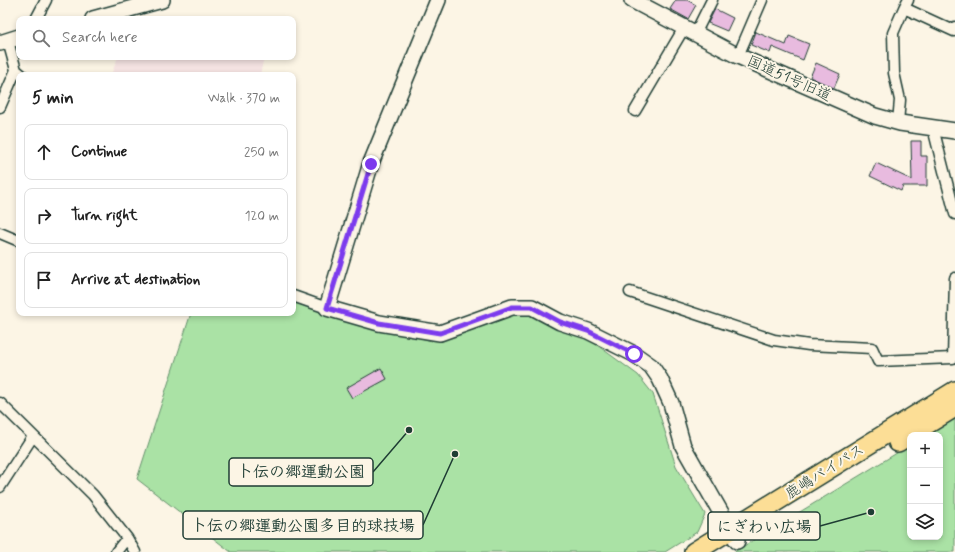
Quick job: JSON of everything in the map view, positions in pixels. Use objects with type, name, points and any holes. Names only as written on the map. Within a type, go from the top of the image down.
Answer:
[{"type":"highway","name":"鹿嶋バイパス","points":[[719,552],[733,536],[955,391]]},
{"type":"highway","name":"鹿嶋バイパス","points":[[694,552],[733,536],[955,407]]},
{"type":"street","points":[[38,16],[46,0]]},
{"type":"street","points":[[104,16],[162,0]]},
{"type":"street","points":[[327,308],[371,164],[438,0]]},
{"type":"street","name":"国道51号旧道","points":[[632,0],[738,56],[875,116],[898,122],[955,131]]},
{"type":"street","points":[[635,111],[712,0]]},
{"type":"street","points":[[738,56],[762,0]]},
{"type":"street","points":[[898,122],[900,100],[894,74],[893,33],[906,4],[954,31],[955,28]]},
{"type":"street","points":[[9,40],[19,72]]},
{"type":"street","points":[[0,107],[16,78]]},
{"type":"street","points":[[933,128],[955,214]]},
{"type":"street","points":[[0,233],[16,241]]},
{"type":"street","points":[[630,292],[774,340],[809,345],[872,348],[878,361],[952,358],[955,278]]},
{"type":"street","points":[[296,297],[379,323],[440,333],[512,307],[532,307],[560,322],[588,331],[634,354],[651,366],[660,379],[671,403],[683,446],[733,536]]},
{"type":"street","points":[[0,403],[93,495],[127,538],[136,552]]},
{"type":"street","points":[[0,487],[34,436]]},
{"type":"street","points":[[116,552],[127,538]]},
{"type":"shaded area","points":[[117,60],[263,60],[261,72],[112,72]]},
{"type":"green space","points":[[296,298],[304,302],[431,341],[501,316],[529,313],[582,334],[638,375],[653,394],[676,466],[705,514],[697,532],[665,552],[231,552],[137,479],[190,316],[296,316]]},
{"type":"green space","points":[[955,418],[955,552],[734,552],[907,447],[907,540],[943,540],[943,432],[932,432]]},
{"type":"building","points":[[676,0],[687,0],[696,5],[688,19],[670,9]]},
{"type":"building","points":[[715,9],[733,18],[727,31],[708,23]]},
{"type":"building","points":[[756,32],[786,45],[789,36],[809,44],[803,60],[772,47],[770,53],[751,45]]},
{"type":"building","points":[[816,63],[840,74],[834,88],[810,77]]},
{"type":"building","points":[[911,141],[921,141],[921,156],[927,156],[927,186],[903,186],[901,191],[870,176],[876,163],[912,180]]},
{"type":"building","points":[[381,368],[387,379],[352,398],[346,388]]},
{"type":"place","name":"卜伝の郷運動公園","points":[[409,430]]},
{"type":"place","name":"卜伝の郷運動公園多目的球技場","points":[[455,454]]},
{"type":"place","name":"にぎわい広場","points":[[871,512]]},
{"type":"route","points":[[371,164],[327,308],[379,323],[440,333],[512,307],[532,307],[560,322],[588,331],[634,354]]}]
